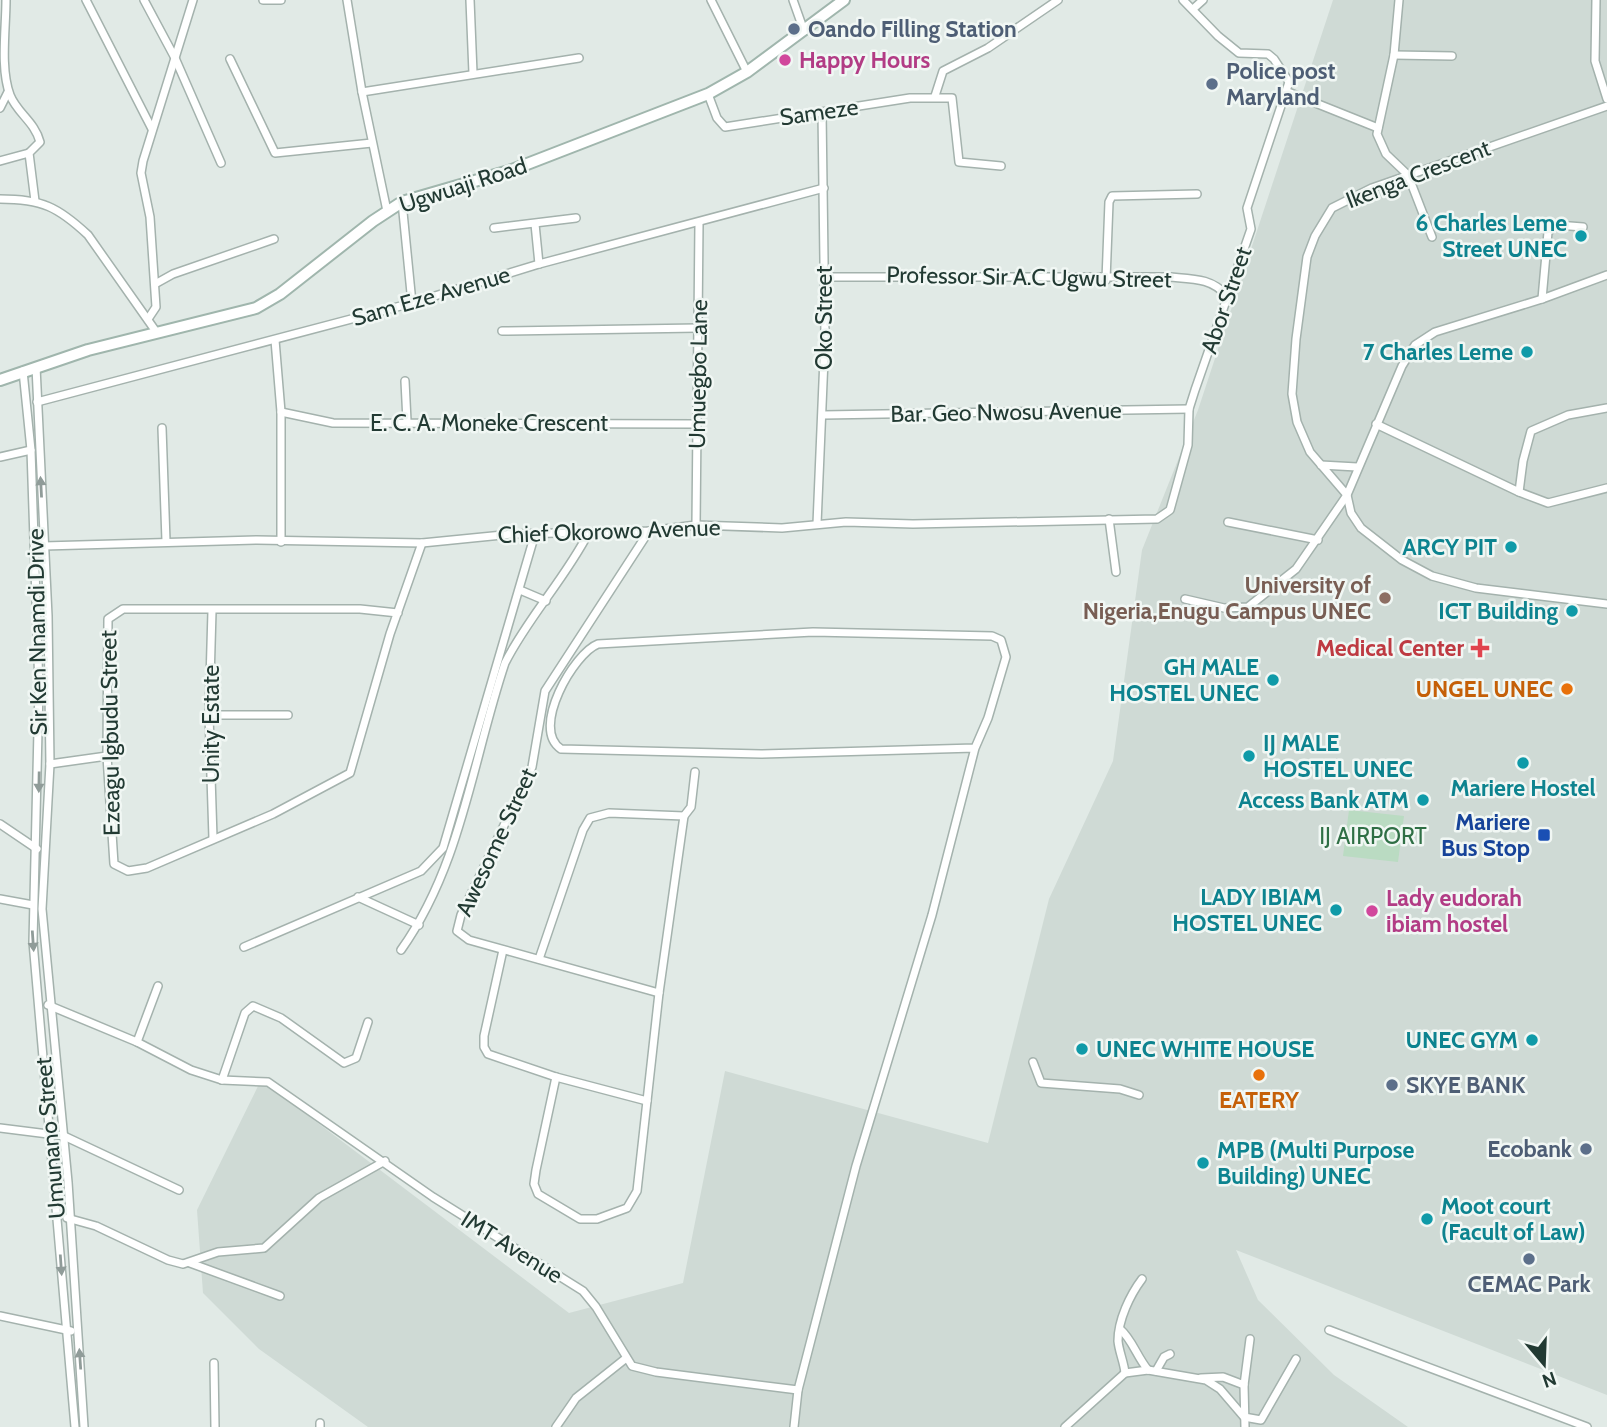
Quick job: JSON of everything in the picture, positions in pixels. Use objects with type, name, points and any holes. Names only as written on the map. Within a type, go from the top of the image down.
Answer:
[{"type":"main road","name":"Ugwuaji Road","points":[[0,380],[36,367],[157,333],[233,316],[269,302],[402,202],[509,171],[708,94],[747,72],[844,0]]},
{"type":"street","points":[[0,108],[8,92],[6,0]]},
{"type":"street","points":[[86,0],[152,128]]},
{"type":"street","points":[[144,0],[175,58],[221,163]]},
{"type":"street","points":[[148,319],[156,307],[155,284],[150,217],[141,173],[152,128],[193,0]]},
{"type":"street","points":[[263,0],[281,0]]},
{"type":"street","points":[[347,0],[362,92],[387,211]]},
{"type":"street","points":[[470,0],[473,73]]},
{"type":"street","points":[[711,0],[747,72]]},
{"type":"street","points":[[793,0],[804,31]]},
{"type":"street","points":[[935,96],[943,71],[988,48],[1058,0]]},
{"type":"street","points":[[1183,0],[1227,45],[1239,53],[1268,54],[1274,59],[1289,82],[1288,92],[1378,128]]},
{"type":"street","points":[[1193,9],[1203,0]]},
{"type":"street","points":[[1399,0],[1394,55],[1378,128],[1383,149],[1408,175],[1432,237]]},
{"type":"street","points":[[1596,0],[1595,61],[1607,99]]},
{"type":"street","points":[[1394,55],[1452,56]]},
{"type":"street","points":[[362,92],[579,58]]},
{"type":"street","points":[[230,60],[275,153],[372,143]]},
{"type":"street","points":[[0,161],[29,153],[37,148],[39,138],[8,92]]},
{"type":"street","name":"Abor Street","points":[[1170,510],[1188,445],[1189,409],[1251,229],[1247,208],[1288,92]]},
{"type":"street","name":"Sameze","points":[[708,94],[717,118],[725,127],[935,96],[952,98],[959,162],[1001,166]]},
{"type":"street","name":"Ikenga Crescent","points":[[1607,106],[1408,175],[1340,202],[1327,213],[1310,247],[1302,283],[1292,394],[1302,436],[1321,465],[1347,495],[1351,513],[1361,528],[1418,569],[1455,583],[1537,597],[1561,596],[1607,604]]},
{"type":"street","name":"Oko Street","points":[[817,524],[823,415],[822,113]]},
{"type":"street","points":[[29,153],[35,201]]},
{"type":"street","name":"Sam Eze Avenue","points":[[37,402],[412,303],[538,264],[824,188]]},
{"type":"street","points":[[1106,280],[1109,202],[1112,196],[1197,194]]},
{"type":"street","points":[[0,199],[35,201],[62,212],[88,235],[157,333]]},
{"type":"street","points":[[402,202],[412,303]]},
{"type":"street","points":[[494,228],[576,218]]},
{"type":"street","name":"Umuegbo Lane","points":[[696,525],[699,223]]},
{"type":"street","points":[[535,224],[538,264]]},
{"type":"street","points":[[1542,299],[1548,232],[1557,225],[1583,227]]},
{"type":"street","points":[[155,284],[173,274],[274,239]]},
{"type":"street","name":"Professor Sir A.C Ugwu Street","points":[[824,277],[885,275],[1106,280],[1198,279],[1218,285],[1227,296]]},
{"type":"street","points":[[1185,599],[1224,608],[1248,607],[1296,569],[1347,495],[1376,424],[1415,345],[1435,332],[1542,299],[1607,275]]},
{"type":"street","points":[[502,331],[698,328]]},
{"type":"street","points":[[275,340],[281,412],[281,542]]},
{"type":"street","name":"Sir Ken Nnamdi Drive","points":[[36,367],[48,617],[50,764],[47,849]]},
{"type":"street","name":"Sir Ken Nnamdi Drive","points":[[23,371],[31,450],[37,617],[37,849]]},
{"type":"street","points":[[405,381],[407,421]]},
{"type":"street","points":[[1519,492],[1531,431],[1569,415],[1607,408]]},
{"type":"street","name":"Bar. Geo Nwosu Avenue","points":[[823,415],[1189,409]]},
{"type":"street","name":"E. C. A. Moneke Crescent","points":[[281,412],[333,423],[407,421],[500,425],[698,424]]},
{"type":"street","points":[[1376,424],[1519,492],[1553,503],[1607,488]]},
{"type":"street","points":[[162,428],[166,541]]},
{"type":"street","points":[[0,457],[31,450]]},
{"type":"street","points":[[1321,465],[1357,467]]},
{"type":"street","name":"Chief Okorowo Avenue","points":[[44,546],[166,541],[422,543],[535,534],[649,531],[696,525],[782,528],[817,524],[1157,519],[1170,510]]},
{"type":"street","points":[[1109,519],[1116,572]]},
{"type":"street","points":[[1228,522],[1318,540]]},
{"type":"street","name":"Awesome Street","points":[[649,531],[545,691],[532,767],[457,924],[457,930],[469,940],[659,993]]},
{"type":"street","points":[[401,950],[419,925],[453,853],[505,663],[517,639],[546,601],[589,532]]},
{"type":"street","points":[[244,947],[421,871],[443,848],[535,534]]},
{"type":"street","points":[[212,838],[273,814],[350,773],[422,543]]},
{"type":"street","points":[[520,590],[546,601]]},
{"type":"street","name":"Ezeagu Igbudu Street","points":[[212,838],[147,867],[128,871],[114,864],[107,756],[108,620],[123,609],[360,609],[398,613]]},
{"type":"street","name":"Unity Estate","points":[[212,611],[209,715],[212,838]]},
{"type":"street","points":[[37,617],[48,617]]},
{"type":"street","points":[[794,1427],[798,1390],[856,1166],[932,915],[975,748],[988,718],[1006,657],[1001,640],[992,636],[813,632],[598,644],[584,652],[552,708],[552,736],[561,748],[761,754],[975,748]]},
{"type":"street","points":[[209,715],[288,715]]},
{"type":"street","points":[[50,764],[107,756]]},
{"type":"street","points":[[556,1077],[534,1184],[538,1194],[580,1219],[615,1214],[627,1208],[635,1198],[659,993],[684,816],[691,807],[695,772]]},
{"type":"street","points":[[539,959],[583,830],[590,818],[609,813],[684,816]]},
{"type":"street","points":[[0,824],[37,849]]},
{"type":"street","name":"Umunano Street","points":[[37,849],[33,905],[38,997],[52,1135],[75,1427]]},
{"type":"street","name":"Umunano Street","points":[[47,849],[42,909],[64,1136],[84,1427]]},
{"type":"street","points":[[358,897],[419,925]]},
{"type":"street","points":[[0,899],[33,905]]},
{"type":"street","points":[[503,950],[484,1047],[496,1058],[647,1101]]},
{"type":"street","points":[[138,1042],[158,986]]},
{"type":"street","name":"IMT Avenue","points":[[38,997],[50,1006],[66,1010],[138,1042],[191,1070],[222,1080],[268,1082],[433,1197],[583,1291],[604,1319],[625,1359]]},
{"type":"street","points":[[222,1080],[245,1013],[254,1006],[281,1018],[344,1063],[356,1058],[368,1022]]},
{"type":"street","points":[[1033,1062],[1041,1083],[1120,1089],[1139,1095]]},
{"type":"street","points":[[0,1128],[64,1136],[179,1190]]},
{"type":"street","points":[[190,1262],[218,1252],[264,1248],[319,1198],[385,1161]]},
{"type":"street","points":[[58,1219],[69,1217],[96,1226],[168,1260],[190,1262],[279,1296]]},
{"type":"street","points":[[1125,1373],[1118,1340],[1130,1298],[1142,1279]]},
{"type":"street","points":[[0,1315],[77,1331]]},
{"type":"street","points":[[1120,1329],[1128,1336],[1136,1355],[1152,1371]]},
{"type":"street","points":[[1329,1331],[1587,1427]]},
{"type":"street","points":[[1245,1427],[1244,1385],[1250,1339]]},
{"type":"street","points":[[1152,1371],[1170,1354]]},
{"type":"street","points":[[556,1427],[576,1398],[625,1359],[635,1367],[656,1372],[798,1390]]},
{"type":"street","points":[[1201,1378],[1220,1389],[1244,1417],[1262,1424],[1296,1359]]},
{"type":"street","points":[[214,1363],[215,1427]]},
{"type":"street","points":[[1065,1427],[1125,1373],[1152,1371],[1201,1378],[1223,1377],[1244,1385]]},
{"type":"shaded area","points":[[1333,0],[1607,0],[1607,1395],[1236,1250],[1258,1300],[1334,1375],[1408,1427],[368,1427],[259,1349],[203,1293],[197,1210],[261,1080],[569,1313],[683,1283],[725,1071],[988,1143],[1049,899],[1113,761],[1142,550],[1198,410]]},
{"type":"green space","name":"IJ AIRPORT","points":[[1349,810],[1404,816],[1398,862],[1343,856]]},
{"type":"place","name":"Oando Filling Station","points":[[794,29]]},
{"type":"place","name":"Happy Hours","points":[[785,60]]},
{"type":"place","name":"Police post Maryland","points":[[1212,84]]},
{"type":"place","name":"6 Charles Leme Street UNEC","points":[[1581,236]]},
{"type":"place","name":"7 Charles Leme","points":[[1527,352]]},
{"type":"place","name":"ARCY PIT","points":[[1511,547]]},
{"type":"place","name":"University of Nigeria,Enugu Campus UNEC","points":[[1385,598]]},
{"type":"place","name":"ICT Building","points":[[1572,611]]},
{"type":"place","name":"Medical Center","points":[[1480,648]]},
{"type":"place","name":"GH MALE HOSTEL UNEC","points":[[1273,680]]},
{"type":"place","name":"UNGEL UNEC","points":[[1567,689]]},
{"type":"place","name":"IJ MALE HOSTEL UNEC","points":[[1249,756]]},
{"type":"place","name":"Mariere Hostel","points":[[1523,763]]},
{"type":"place","name":"Access Bank ATM","points":[[1423,800]]},
{"type":"place","name":"Mariere Bus Stop","points":[[1544,835]]},
{"type":"place","name":"LADY IBIAM HOSTEL UNEC","points":[[1336,910]]},
{"type":"place","name":"Lady eudorah ibiam hostel","points":[[1372,911]]},
{"type":"place","name":"UNEC GYM","points":[[1532,1040]]},
{"type":"place","name":"UNEC WHITE HOUSE","points":[[1082,1049]]},
{"type":"place","name":"EATERY","points":[[1259,1075]]},
{"type":"place","name":"SKYE BANK","points":[[1392,1085]]},
{"type":"place","name":"Ecobank","points":[[1586,1149]]},
{"type":"place","name":"MPB (Multi Purpose Building) UNEC","points":[[1203,1163]]},
{"type":"place","name":"Moot court (Facult of Law)","points":[[1427,1219]]},
{"type":"place","name":"CEMAC Park","points":[[1529,1259]]}]
